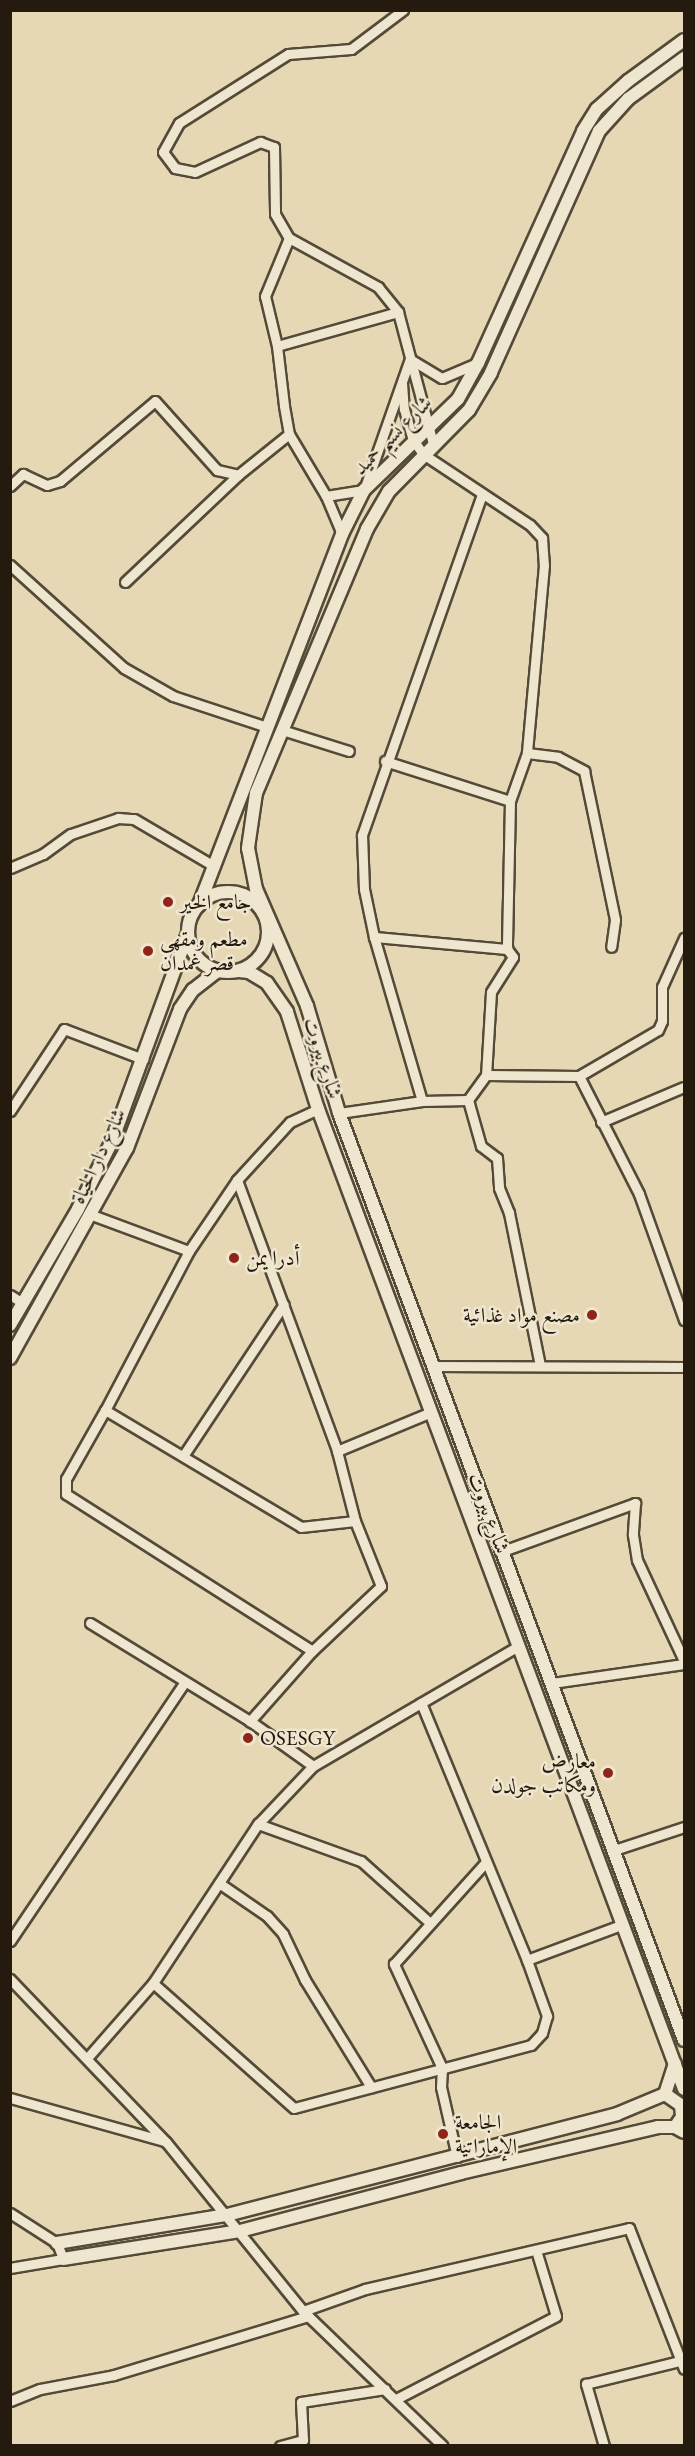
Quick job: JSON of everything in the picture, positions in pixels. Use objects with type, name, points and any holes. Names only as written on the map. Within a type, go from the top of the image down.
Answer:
[{"type":"main road","name":"شارع نسيم حميد","points":[[199,904],[212,865],[342,534],[364,490],[427,426],[458,399],[478,363],[583,131],[610,95],[684,40]]},
{"type":"main road","name":"شارع نسيم حميد","points":[[266,915],[256,889],[248,848],[256,794],[367,530],[389,491],[423,454],[469,410],[490,374],[599,131],[628,99],[684,58]]},
{"type":"main road","points":[[222,892],[235,893],[248,897],[266,915],[267,943],[261,956],[239,971],[217,971],[196,957],[188,933],[199,904],[222,892]]},
{"type":"main road","name":"شارع بيروت","points":[[266,915],[307,1006],[339,1113],[434,1366],[500,1552],[552,1683],[684,2040]]},
{"type":"main road","name":"شارع دار الحياة","points":[[10,1325],[78,1209],[112,1141],[188,933]]},
{"type":"main road","name":"شارع دار الحياة","points":[[10,1358],[92,1215],[127,1148],[180,1009],[193,990],[217,971]]},
{"type":"main road","name":"شارع بيروت","points":[[239,971],[249,972],[278,995],[318,1109],[684,2089]]},
{"type":"main road","points":[[78,1209],[92,1215]]},
{"type":"main road","points":[[411,1354],[426,1349]]},
{"type":"main road","points":[[561,1760],[577,1754]]},
{"type":"main road","points":[[57,2243],[227,2216],[617,2114],[665,2094],[675,2064]]},
{"type":"main road","points":[[63,2259],[240,2231],[461,2173],[658,2127],[680,2130],[681,2105],[665,2094]]},
{"type":"main road","points":[[458,2157],[461,2173]]},
{"type":"street","points":[[403,10],[351,49],[288,54],[179,123],[168,136],[163,152],[175,168],[195,172],[260,142],[274,147],[275,214],[289,238],[378,287],[398,312],[427,426],[434,444]]},
{"type":"street","points":[[289,238],[265,296],[277,346],[289,434],[326,496],[342,534]]},
{"type":"street","points":[[277,346],[398,312]]},
{"type":"street","points":[[410,359],[442,378],[478,363]]},
{"type":"street","points":[[326,496],[364,490],[410,359]]},
{"type":"street","points":[[402,382],[404,410],[413,440],[423,454],[530,525],[542,538],[544,565],[527,753],[510,801],[507,949],[513,957],[511,966],[491,992],[486,1076],[468,1101]]},
{"type":"street","points":[[10,486],[23,474],[47,485],[60,481],[156,401],[217,470],[238,475]]},
{"type":"street","points":[[125,582],[238,475],[289,434]]},
{"type":"street","points":[[422,1101],[374,937],[364,889],[362,835],[385,761],[482,494]]},
{"type":"street","points":[[10,565],[124,668],[173,696],[267,727]]},
{"type":"street","points":[[282,730],[350,750]]},
{"type":"street","points":[[527,753],[558,757],[584,771],[615,920],[611,947]]},
{"type":"street","points":[[385,761],[510,801]]},
{"type":"street","points":[[10,868],[43,854],[71,834],[118,818],[134,819],[212,865]]},
{"type":"street","points":[[374,937],[507,949]]},
{"type":"street","points":[[486,1076],[579,1076],[658,1030],[662,1021],[662,987],[684,938]]},
{"type":"street","points":[[10,1111],[64,1029],[143,1059]]},
{"type":"street","points":[[579,1076],[639,1194],[684,1320]]},
{"type":"street","points":[[602,1122],[684,1087]]},
{"type":"street","points":[[339,1113],[422,1101],[468,1101]]},
{"type":"street","points":[[468,1101],[481,1146],[497,1158],[499,1188],[509,1213],[540,1366]]},
{"type":"street","points":[[312,1651],[66,1494],[66,1479],[189,1251],[237,1179],[290,1122],[318,1109]]},
{"type":"street","points":[[237,1179],[337,1451],[355,1521],[381,1586],[312,1651],[250,1721]]},
{"type":"street","points":[[92,1215],[189,1251]]},
{"type":"street","points":[[10,1295],[23,1303]]},
{"type":"street","points":[[183,1456],[284,1305]]},
{"type":"street","points":[[434,1366],[684,1367]]},
{"type":"street","points":[[105,1410],[301,1527],[355,1521]]},
{"type":"street","points":[[337,1451],[431,1412]]},
{"type":"street","points":[[500,1552],[635,1503],[633,1535],[637,1560],[684,1663],[552,1683]]},
{"type":"street","points":[[90,1623],[184,1683],[250,1721],[313,1766]]},
{"type":"street","points":[[88,2057],[153,1983],[258,1824],[313,1766],[518,1646]]},
{"type":"street","points":[[10,1941],[184,1683]]},
{"type":"street","points":[[153,1983],[294,2108],[531,2045],[542,2033],[547,2016],[527,1960],[421,1703]]},
{"type":"street","points":[[258,1824],[361,1861],[429,1922]]},
{"type":"street","points":[[614,1850],[684,1827]]},
{"type":"street","points":[[458,2157],[441,2087],[442,2068],[394,1964],[429,1922],[486,1862]]},
{"type":"street","points":[[219,1883],[267,1916],[284,1934],[305,1980],[370,2087]]},
{"type":"street","points":[[527,1960],[621,1925]]},
{"type":"street","points":[[10,1979],[88,2057],[166,2142],[306,2314],[443,2445]]},
{"type":"street","points":[[10,2098],[166,2142]]},
{"type":"street","points":[[10,2213],[57,2243],[63,2259],[10,2268]]},
{"type":"street","points":[[10,2401],[40,2389],[114,2375],[306,2314],[365,2289],[629,2228],[683,2363],[586,2384],[604,2445]]},
{"type":"street","points":[[396,2400],[556,2316],[536,2250]]},
{"type":"street","points":[[280,2445],[303,2440],[301,2402],[385,2388]]},
{"type":"place","name":"جامع الخير","points":[[168,902]]},
{"type":"place","name":"مطعم ومقهى قصر غمدان","points":[[148,951]]},
{"type":"place","name":"أدرا يمن","points":[[234,1258]]},
{"type":"place","name":"مصنع مواد غذائية","points":[[592,1315]]},
{"type":"place","name":"OSESGY","points":[[248,1738]]},
{"type":"place","name":"معارض ومكاتب جولدن","points":[[608,1773]]},
{"type":"place","name":"الجامعة الإماراتية","points":[[443,2134]]}]
